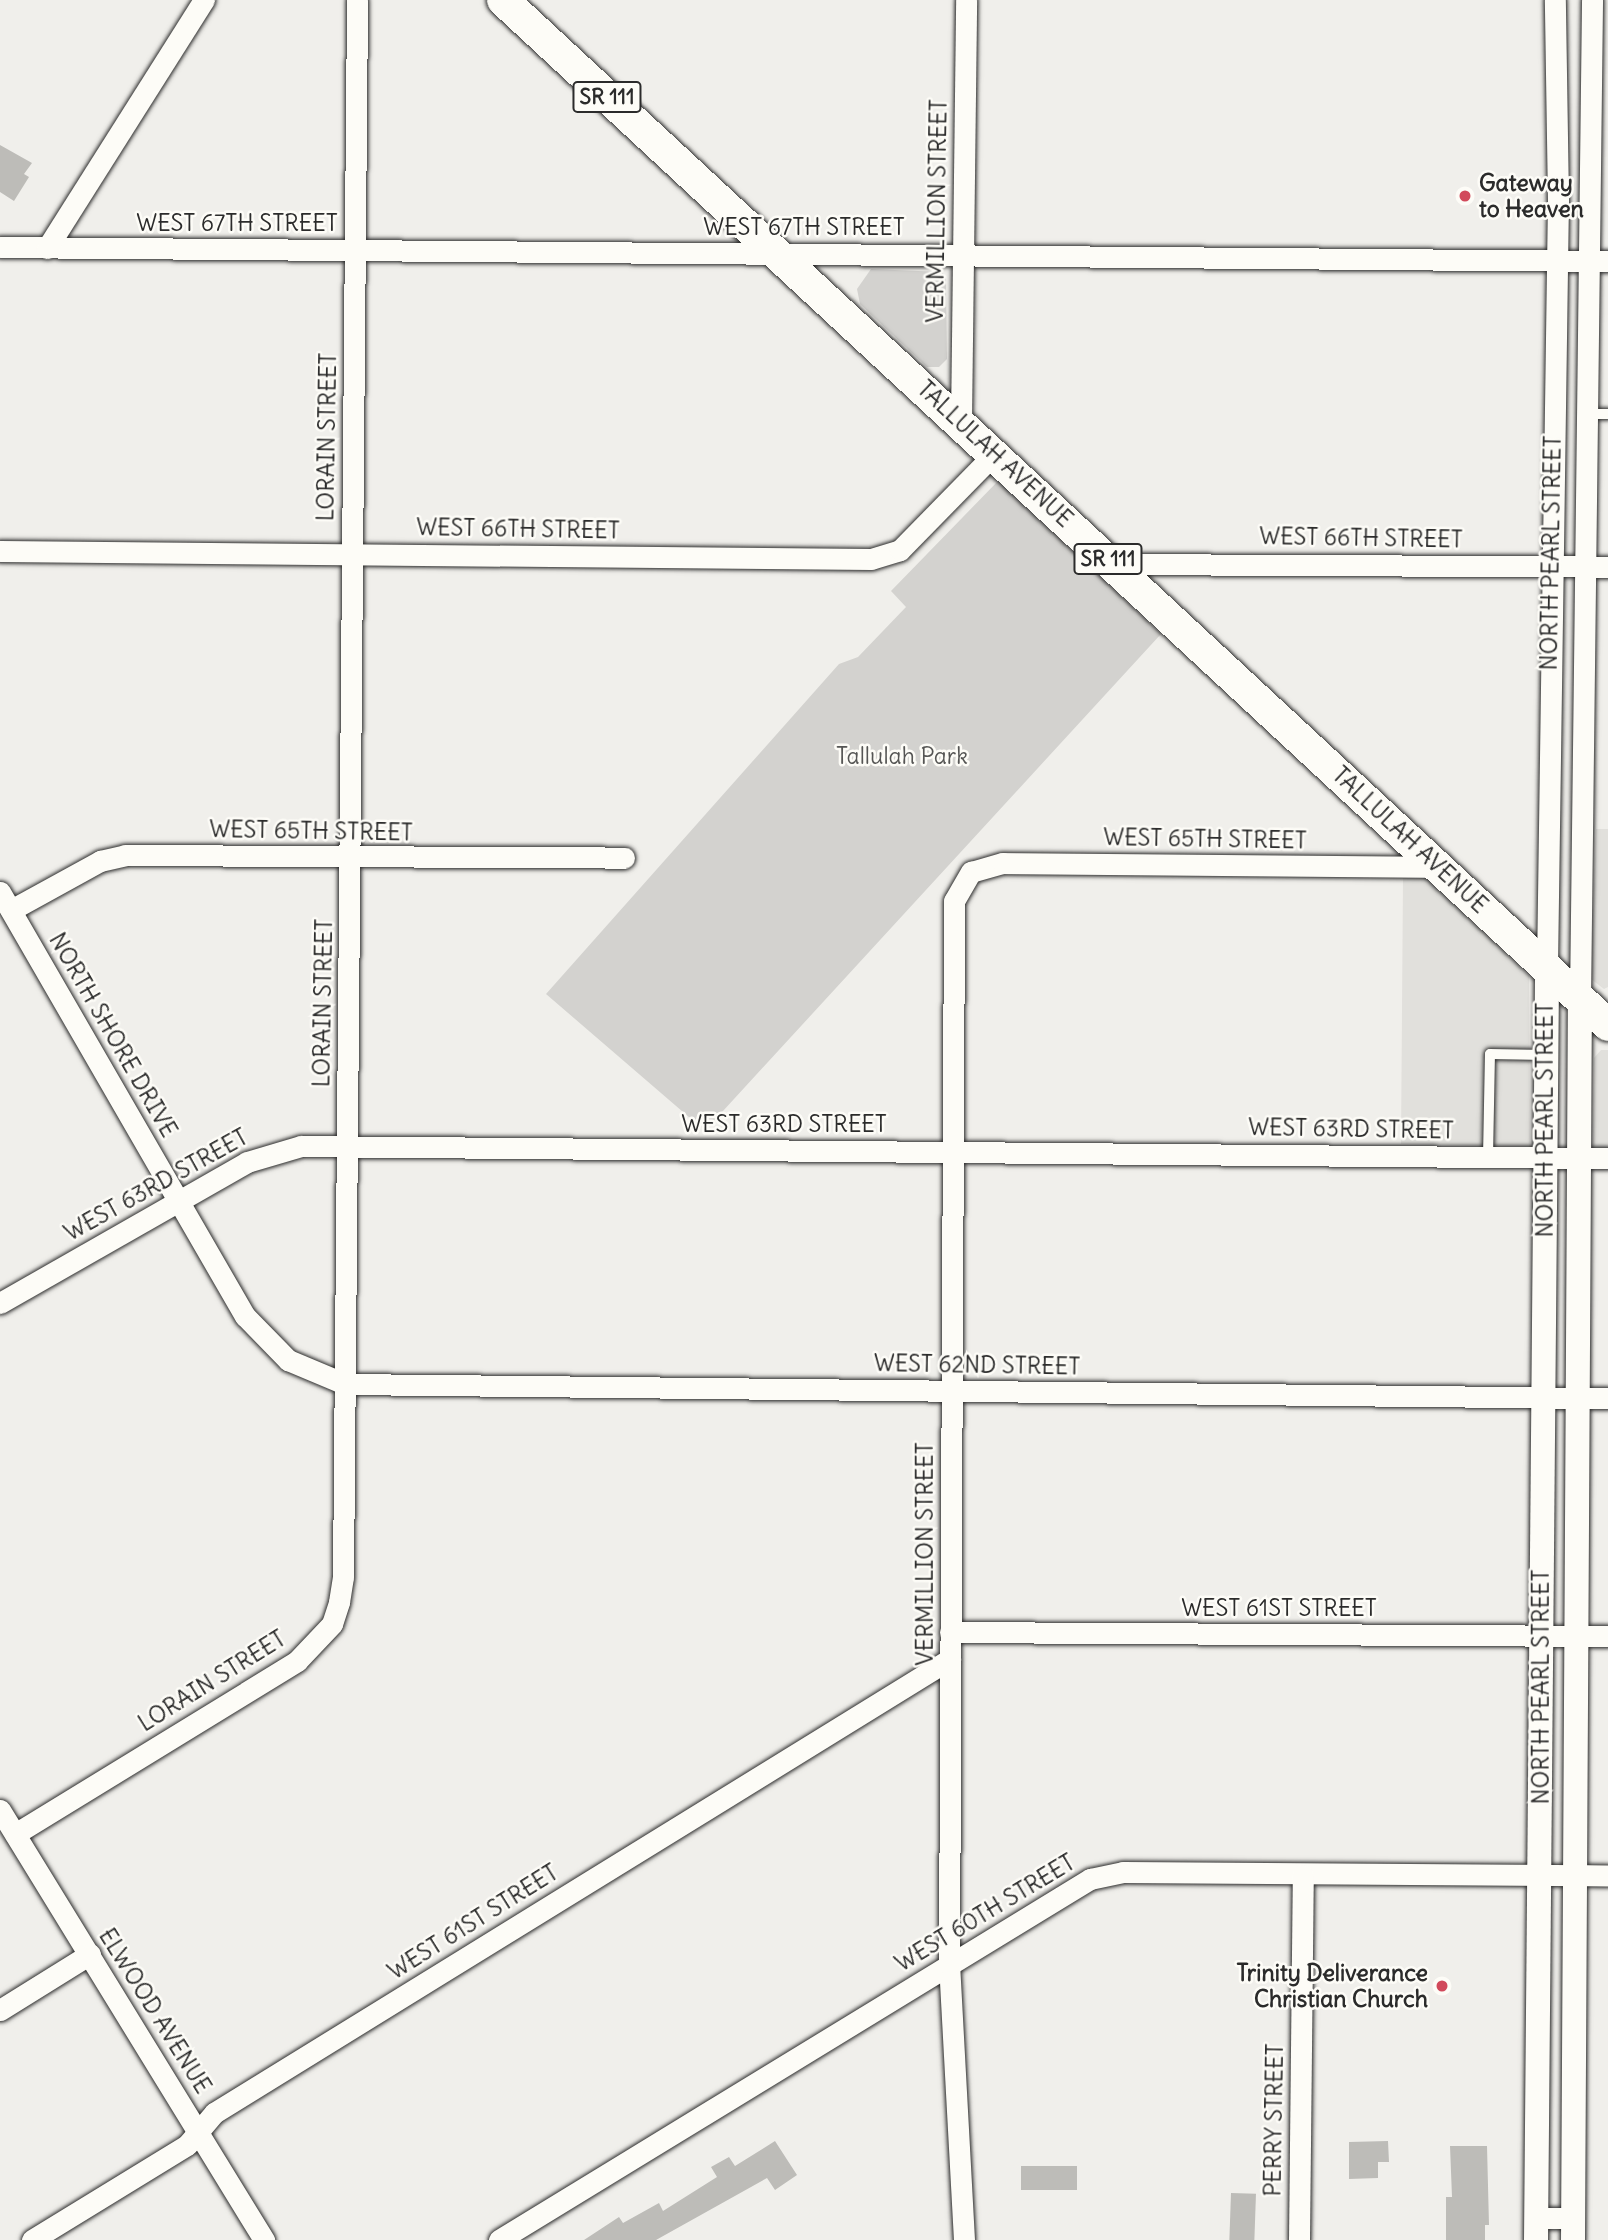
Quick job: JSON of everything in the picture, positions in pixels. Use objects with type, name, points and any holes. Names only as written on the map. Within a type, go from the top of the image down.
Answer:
[{"type":"main road","name":"TALLULAH AVENUE","points":[[502,0],[780,253],[1547,967],[1599,1011]]},
{"type":"street","points":[[47,248],[204,0]]},
{"type":"street","name":"LORAIN STREET","points":[[15,1834],[298,1661],[332,1624],[343,1577],[357,0]]},
{"type":"street","name":"VERMILLION STREET","points":[[961,422],[965,0]]},
{"type":"street","name":"NORTH PEARL STREET","points":[[1536,2229],[1550,566],[1556,260],[1555,0]]},
{"type":"street","name":"NORTH PEARL STREET","points":[[1573,2229],[1579,1157],[1599,1011],[1599,261],[1592,0]]},
{"type":"street","name":"WEST 67TH STREET","points":[[0,247],[1599,261]]},
{"type":"street","name":"WEST 66TH STREET","points":[[0,551],[886,557],[915,537],[995,454]]},
{"type":"street","name":"WEST 66TH STREET","points":[[1113,564],[1597,567]]},
{"type":"street","name":"WEST 65TH STREET","points":[[5,901],[100,861],[125,855],[351,859],[624,858]]},
{"type":"street","name":"WEST 65TH STREET","points":[[971,872],[1003,863],[1440,867]]},
{"type":"street","name":"VERMILLION STREET","points":[[963,2239],[949,1964],[955,1151],[954,901],[971,872]]},
{"type":"street","name":"NORTH SHORE DRIVE","points":[[5,901],[177,1201],[262,1338],[288,1360],[345,1384]]},
{"type":"street","name":"WEST 63RD STREET","points":[[0,1303],[177,1201],[272,1151],[347,1147],[1608,1158]]},
{"type":"street","name":"WEST 62ND STREET","points":[[345,1384],[1608,1398]]},
{"type":"street","name":"WEST 61ST STREET","points":[[950,1632],[1608,1636]]},
{"type":"street","name":"WEST 61ST STREET","points":[[32,2240],[187,2145],[214,2113],[950,1659]]},
{"type":"street","name":"ELWOOD AVENUE","points":[[0,1810],[264,2240]]},
{"type":"street","name":"WEST 60TH STREET","points":[[499,2240],[1090,1879],[1123,1872],[1608,1875]]},
{"type":"street","name":"PERRY STREET","points":[[1299,2240],[1303,1875]]},
{"type":"street","points":[[0,2010],[90,1954]]},
{"type":"street","points":[[1536,2229],[1573,2229]]},
{"type":"lane","points":[[1488,1157],[1490,1054],[1546,1055]]},
{"type":"shaded area","points":[[1596,829],[1608,829],[1608,987],[1604,989],[1591,979]]},
{"type":"shaded area","points":[[1425,877],[1529,976],[1530,1146],[1401,1144],[1403,878]]},
{"type":"shaded area","points":[[1601,1050],[1608,1050],[1608,1167],[1593,1167],[1594,1058]]},
{"type":"green space","points":[[871,269],[942,272],[946,278],[947,359],[939,367],[927,367],[860,304],[857,289]]},
{"type":"green space","name":"Tallulah Park","points":[[998,481],[1161,634],[712,1123],[697,1124],[546,994],[839,664],[858,657],[906,607],[891,591]]},
{"type":"building","points":[[0,145],[32,163],[24,174],[29,177],[14,201],[0,192]]},
{"type":"building","points":[[775,2141],[797,2175],[775,2190],[767,2178],[656,2240],[584,2240],[619,2217],[623,2223],[659,2203],[663,2211],[717,2177],[711,2167],[729,2157],[735,2166]]},
{"type":"building","points":[[1388,2141],[1389,2162],[1378,2162],[1378,2178],[1349,2179],[1349,2142]]},
{"type":"building","points":[[1450,2146],[1487,2146],[1489,2225],[1485,2225],[1485,2240],[1446,2240],[1446,2197],[1452,2197]]},
{"type":"building","points":[[1021,2166],[1077,2166],[1077,2190],[1021,2190]]},
{"type":"building","points":[[1231,2193],[1256,2194],[1254,2240],[1229,2240]]},
{"type":"place","name":"Gateway to Heaven","points":[[1465,196]]},
{"type":"place","name":"Trinity Deliverance Christian Church","points":[[1442,1986]]}]
